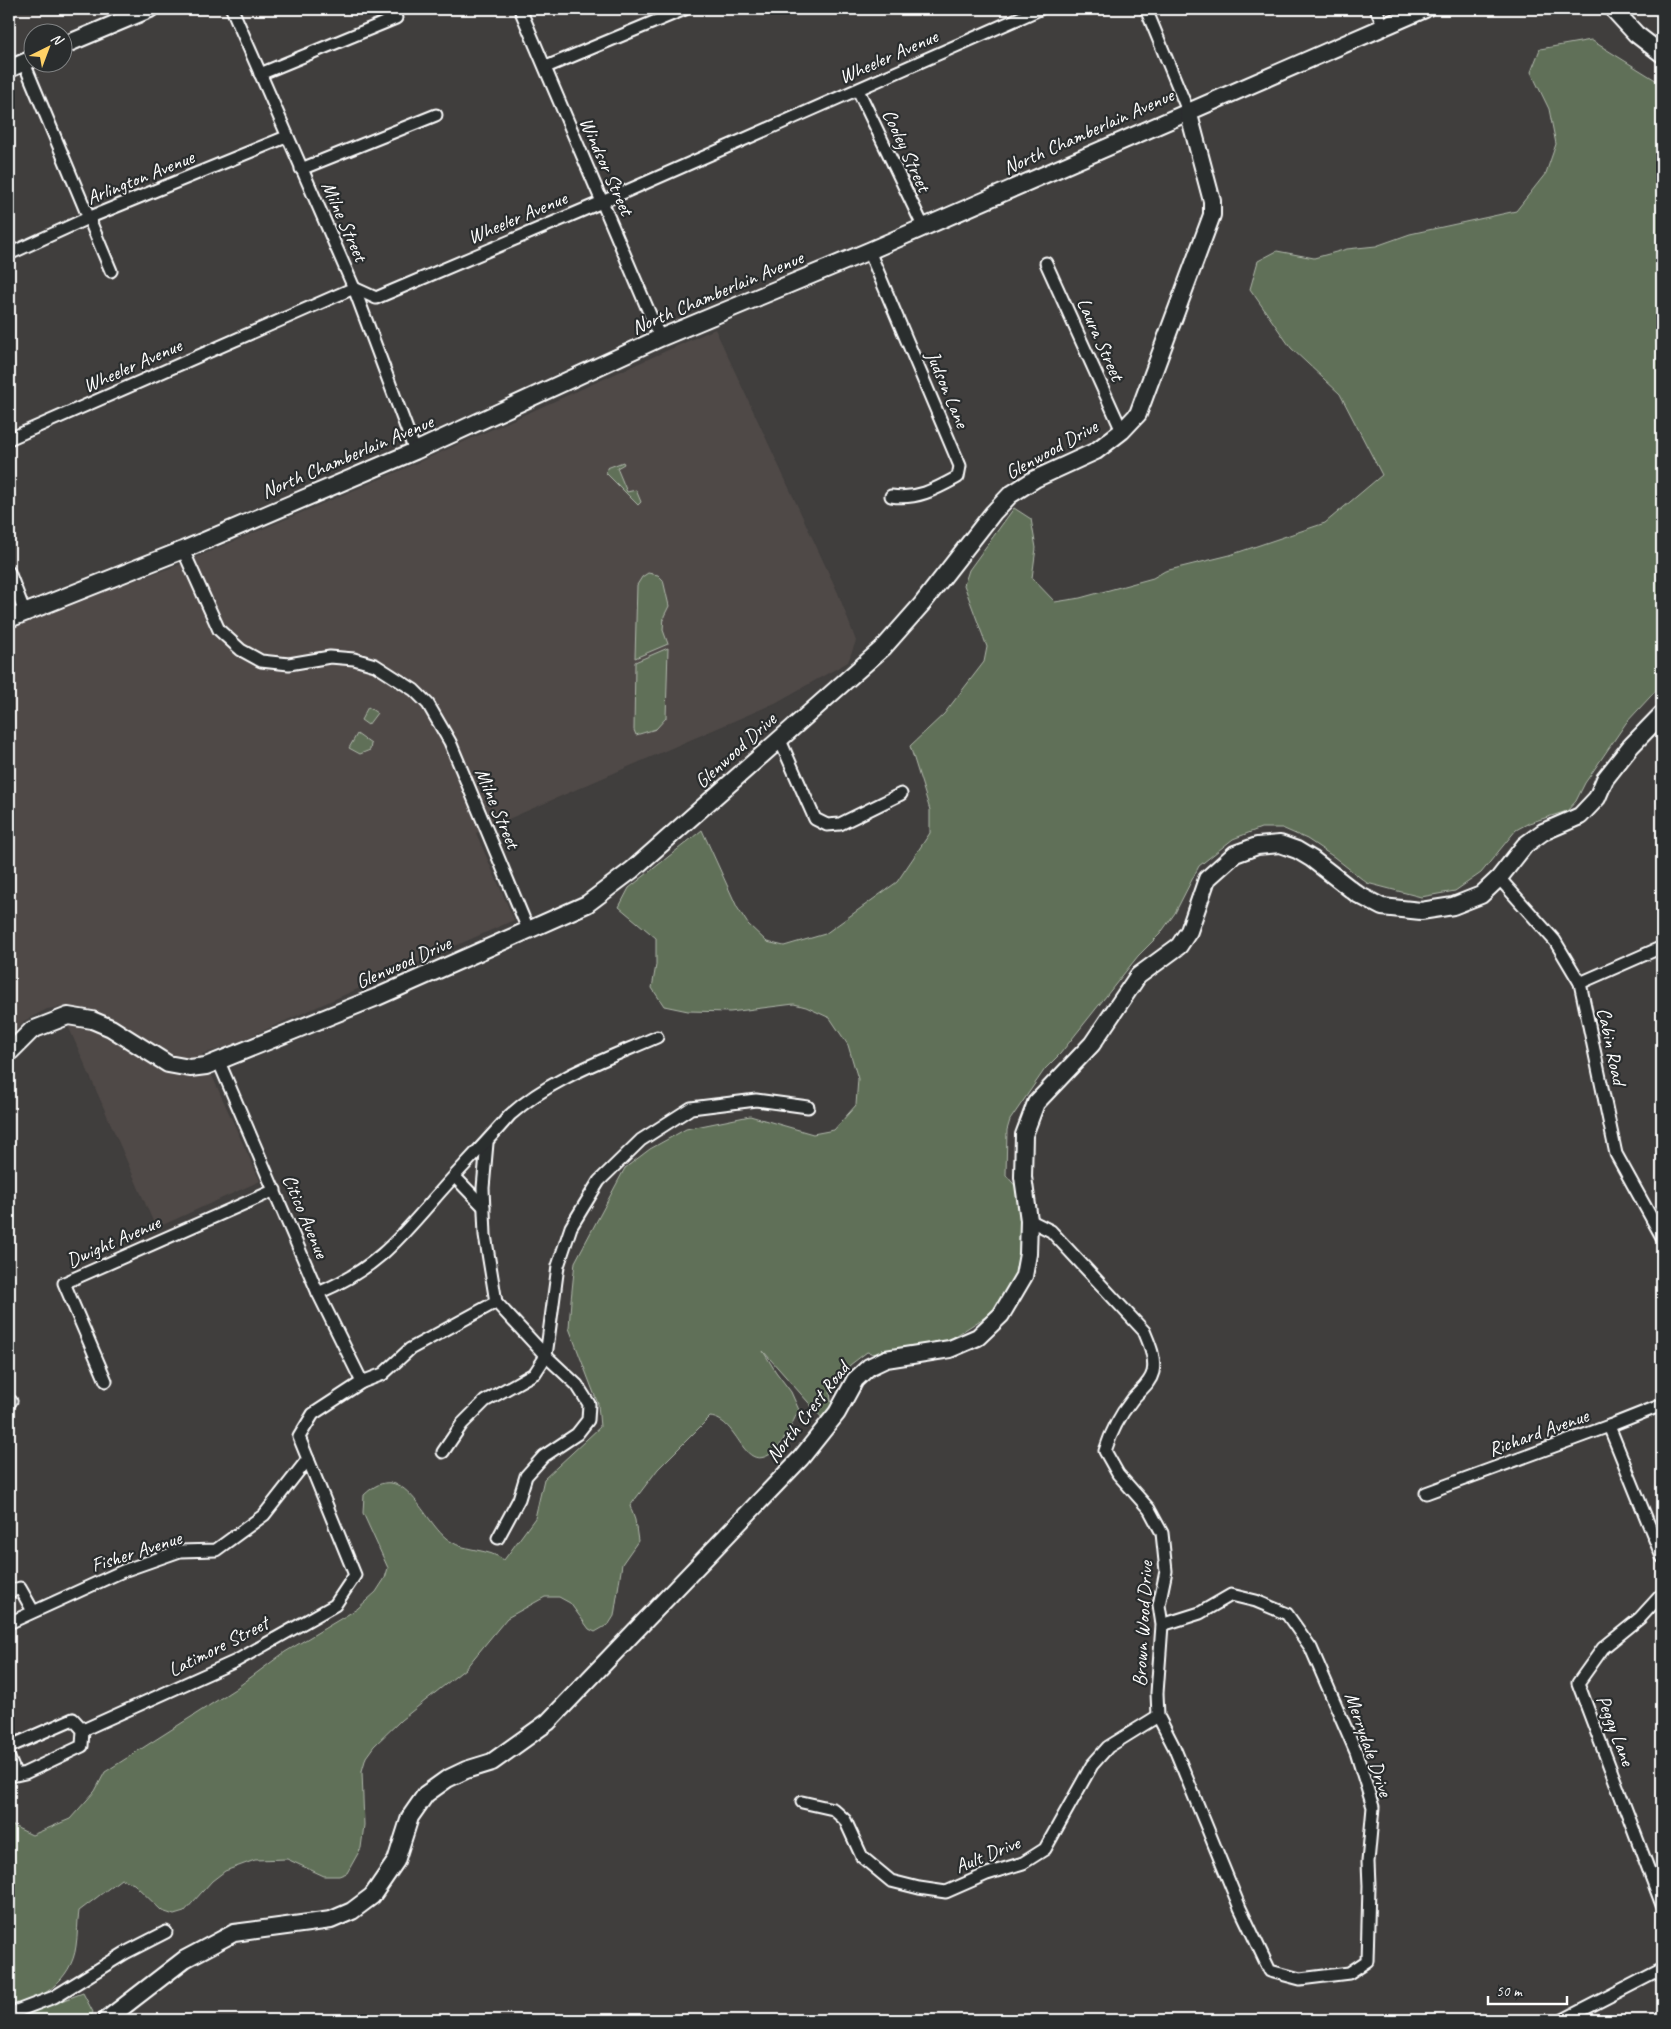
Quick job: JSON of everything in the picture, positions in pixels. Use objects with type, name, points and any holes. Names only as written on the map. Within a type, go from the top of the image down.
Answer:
[{"type":"street","points":[[72,41],[123,14],[150,9]]},
{"type":"street","name":"Milne Street","points":[[232,9],[286,137],[354,288],[415,451]]},
{"type":"street","name":"Windsor Street","points":[[520,9],[660,338]]},
{"type":"street","points":[[546,67],[685,9]]},
{"type":"street","name":"Wheeler Avenue","points":[[9,440],[354,288],[376,298],[602,202],[1040,9]]},
{"type":"street","points":[[1146,9],[1188,111]]},
{"type":"street","points":[[1376,9],[1384,27]]},
{"type":"street","name":"North Chamberlain Avenue","points":[[9,619],[183,550],[415,451],[660,338],[869,251],[1425,9]]},
{"type":"street","points":[[1613,9],[1636,34],[1662,54]]},
{"type":"street","points":[[260,74],[396,18]]},
{"type":"street","points":[[25,72],[111,271]]},
{"type":"street","name":"Cooley Street","points":[[858,90],[923,226]]},
{"type":"street","name":"Glenwood Drive","points":[[9,1053],[32,1030],[68,1016],[92,1020],[111,1028],[168,1064],[190,1068],[219,1062],[377,997],[587,904],[632,870],[884,647],[922,604],[993,513],[1010,495],[1035,479],[1096,451],[1122,432],[1138,414],[1212,215],[1212,201],[1188,111]]},
{"type":"street","points":[[301,169],[436,115]]},
{"type":"street","name":"Arlington Avenue","points":[[9,254],[88,218],[286,137]]},
{"type":"street","name":"Judson Lane","points":[[869,251],[960,466],[958,477],[932,492],[906,498],[891,496]]},
{"type":"street","name":"Laura Street","points":[[1046,263],[1122,432]]},
{"type":"street","name":"Milne Street","points":[[183,550],[219,630],[241,650],[261,661],[289,664],[330,657],[375,665],[414,690],[428,704],[450,742],[528,929]]},
{"type":"street","points":[[9,572],[25,613]]},
{"type":"street","name":"North Crest Road","points":[[106,2020],[185,1959],[234,1933],[331,1920],[352,1911],[372,1896],[396,1861],[410,1817],[426,1794],[447,1779],[466,1770],[492,1762],[548,1722],[801,1458],[837,1413],[855,1380],[869,1367],[886,1359],[950,1349],[978,1337],[1001,1316],[1024,1276],[1028,1254],[1029,1220],[1023,1177],[1024,1135],[1036,1103],[1092,1044],[1138,976],[1179,946],[1189,931],[1207,879],[1235,854],[1257,846],[1280,844],[1297,850],[1312,859],[1343,884],[1382,907],[1411,910],[1453,906],[1480,895],[1499,878],[1524,845],[1543,832],[1580,816],[1596,798],[1605,779],[1631,746],[1662,714]]},
{"type":"street","points":[[779,738],[815,819],[827,825],[840,824],[901,794]]},
{"type":"street","name":"Cabin Road","points":[[1499,878],[1555,941],[1580,983],[1616,1154],[1662,1237]]},
{"type":"street","points":[[1580,983],[1662,947]]},
{"type":"street","points":[[318,1292],[345,1282],[374,1263],[408,1231],[528,1098],[576,1073],[657,1036]]},
{"type":"street","name":"Citico Avenue","points":[[219,1062],[318,1292],[362,1382]]},
{"type":"street","points":[[442,1452],[462,1424],[485,1401],[535,1373],[546,1356],[558,1266],[571,1227],[599,1181],[641,1140],[691,1108],[756,1100],[808,1107]]},
{"type":"street","points":[[486,1143],[485,1235],[496,1302],[546,1356],[578,1385],[589,1404],[588,1420],[577,1434],[544,1456],[526,1476],[519,1500],[498,1538]]},
{"type":"street","points":[[455,1177],[484,1207]]},
{"type":"street","name":"Dwight Avenue","points":[[106,1381],[64,1283],[275,1190]]},
{"type":"street","name":"Brown Wood Drive","points":[[1029,1220],[1051,1231],[1144,1331],[1152,1350],[1153,1372],[1111,1432],[1105,1451],[1118,1474],[1149,1509],[1162,1533],[1166,1572],[1159,1605],[1162,1625],[1157,1693],[1158,1716],[1174,1747],[1240,1908],[1270,1971]]},
{"type":"street","points":[[308,1459],[299,1437],[313,1414],[362,1382],[383,1374],[410,1349],[496,1302]]},
{"type":"street","name":"Richard Avenue","points":[[1426,1493],[1662,1405]]},
{"type":"street","points":[[1609,1426],[1662,1557]]},
{"type":"street","name":"Latimore Street","points":[[83,1730],[236,1661],[335,1605],[355,1575],[308,1459]]},
{"type":"street","name":"Fisher Avenue","points":[[9,1622],[123,1571],[180,1551],[216,1550],[264,1515],[308,1459]]},
{"type":"street","points":[[9,1592],[20,1588],[32,1611]]},
{"type":"street","name":"Merrydale Drive","points":[[1162,1625],[1200,1613],[1231,1594],[1256,1601],[1287,1614],[1311,1648],[1356,1752],[1374,1807],[1368,1862],[1370,1886],[1367,1961],[1349,1973],[1300,1979],[1270,1971]]},
{"type":"street","name":"Peggy Lane","points":[[1662,1594],[1640,1618],[1603,1648],[1578,1683],[1662,1905]]},
{"type":"street","name":"Ault Drive","points":[[802,1802],[833,1809],[845,1820],[862,1857],[891,1881],[946,1892],[987,1874],[1023,1863],[1044,1849],[1092,1765],[1108,1746],[1158,1716]]},
{"type":"street","points":[[9,1749],[11,1746],[72,1719],[83,1730],[82,1746],[25,1773],[16,1774],[9,1758]]},
{"type":"street","points":[[9,2014],[54,1997],[125,1953],[166,1932]]},
{"type":"street","points":[[1563,2020],[1662,1969]]},
{"type":"shaded area","points":[[715,329],[838,593],[856,641],[848,662],[775,703],[476,833],[514,920],[226,1047],[202,1054],[260,1181],[156,1228],[60,1007],[47,1009],[24,1021],[9,1039],[9,624],[176,566],[399,471]]},
{"type":"green space","points":[[1591,40],[1662,84],[1662,684],[1626,723],[1585,783],[1576,801],[1567,811],[1529,823],[1516,830],[1481,873],[1455,891],[1421,897],[1367,883],[1307,839],[1282,828],[1261,828],[1233,839],[1199,866],[1175,913],[1160,934],[1138,956],[1060,1054],[1045,1069],[1010,1120],[1007,1130],[1006,1175],[1018,1189],[1021,1254],[1016,1278],[1008,1294],[993,1312],[946,1342],[878,1355],[867,1352],[850,1365],[830,1393],[832,1407],[823,1419],[763,1351],[791,1392],[799,1410],[780,1445],[772,1453],[762,1458],[754,1457],[747,1452],[728,1427],[720,1420],[710,1417],[658,1469],[630,1506],[635,1520],[638,1541],[622,1564],[614,1616],[609,1624],[595,1632],[589,1629],[570,1603],[559,1597],[545,1597],[507,1618],[465,1669],[401,1720],[374,1746],[366,1757],[362,1771],[364,1825],[361,1848],[347,1873],[339,1876],[324,1876],[287,1859],[255,1860],[225,1871],[212,1881],[184,1912],[174,1915],[162,1911],[134,1884],[121,1879],[79,1911],[77,1942],[73,1958],[61,1979],[43,1995],[9,2009],[9,1824],[32,1835],[70,1819],[95,1791],[105,1772],[235,1689],[285,1652],[357,1609],[376,1592],[385,1578],[388,1568],[363,1513],[364,1495],[378,1485],[391,1483],[402,1487],[440,1533],[450,1541],[463,1547],[498,1556],[504,1560],[535,1518],[544,1479],[600,1427],[598,1404],[569,1328],[571,1300],[575,1262],[625,1168],[650,1149],[686,1129],[750,1116],[813,1134],[834,1130],[856,1105],[858,1079],[848,1045],[830,1018],[806,1007],[794,1004],[730,1012],[688,1011],[664,1006],[652,988],[656,965],[656,938],[619,907],[629,888],[702,830],[737,907],[748,924],[767,942],[784,946],[825,934],[897,882],[930,833],[930,810],[910,746],[944,714],[984,662],[987,647],[964,585],[969,570],[1014,508],[1031,519],[1036,548],[1032,578],[1055,602],[1080,598],[1153,578],[1165,571],[1230,555],[1325,523],[1382,475],[1340,394],[1291,348],[1250,289],[1258,261],[1277,251],[1314,258],[1347,249],[1376,246],[1410,234],[1516,211],[1546,173],[1556,144],[1549,109],[1531,72],[1540,49]]},
{"type":"green space","points":[[623,462],[624,464],[617,468],[627,492],[636,490],[641,502],[638,505],[606,473],[607,468]]},
{"type":"green space","points":[[648,573],[658,575],[663,580],[669,606],[664,616],[663,630],[668,644],[635,658],[637,585],[642,577]]},
{"type":"green space","points":[[668,648],[666,718],[656,729],[636,735],[634,730],[635,662]]},
{"type":"green space","points":[[368,707],[377,713],[368,725],[361,720]]},
{"type":"green space","points":[[357,734],[371,744],[370,750],[360,754],[349,748]]},
{"type":"green space","points":[[83,1993],[93,2012],[89,2020],[9,2020]]}]
